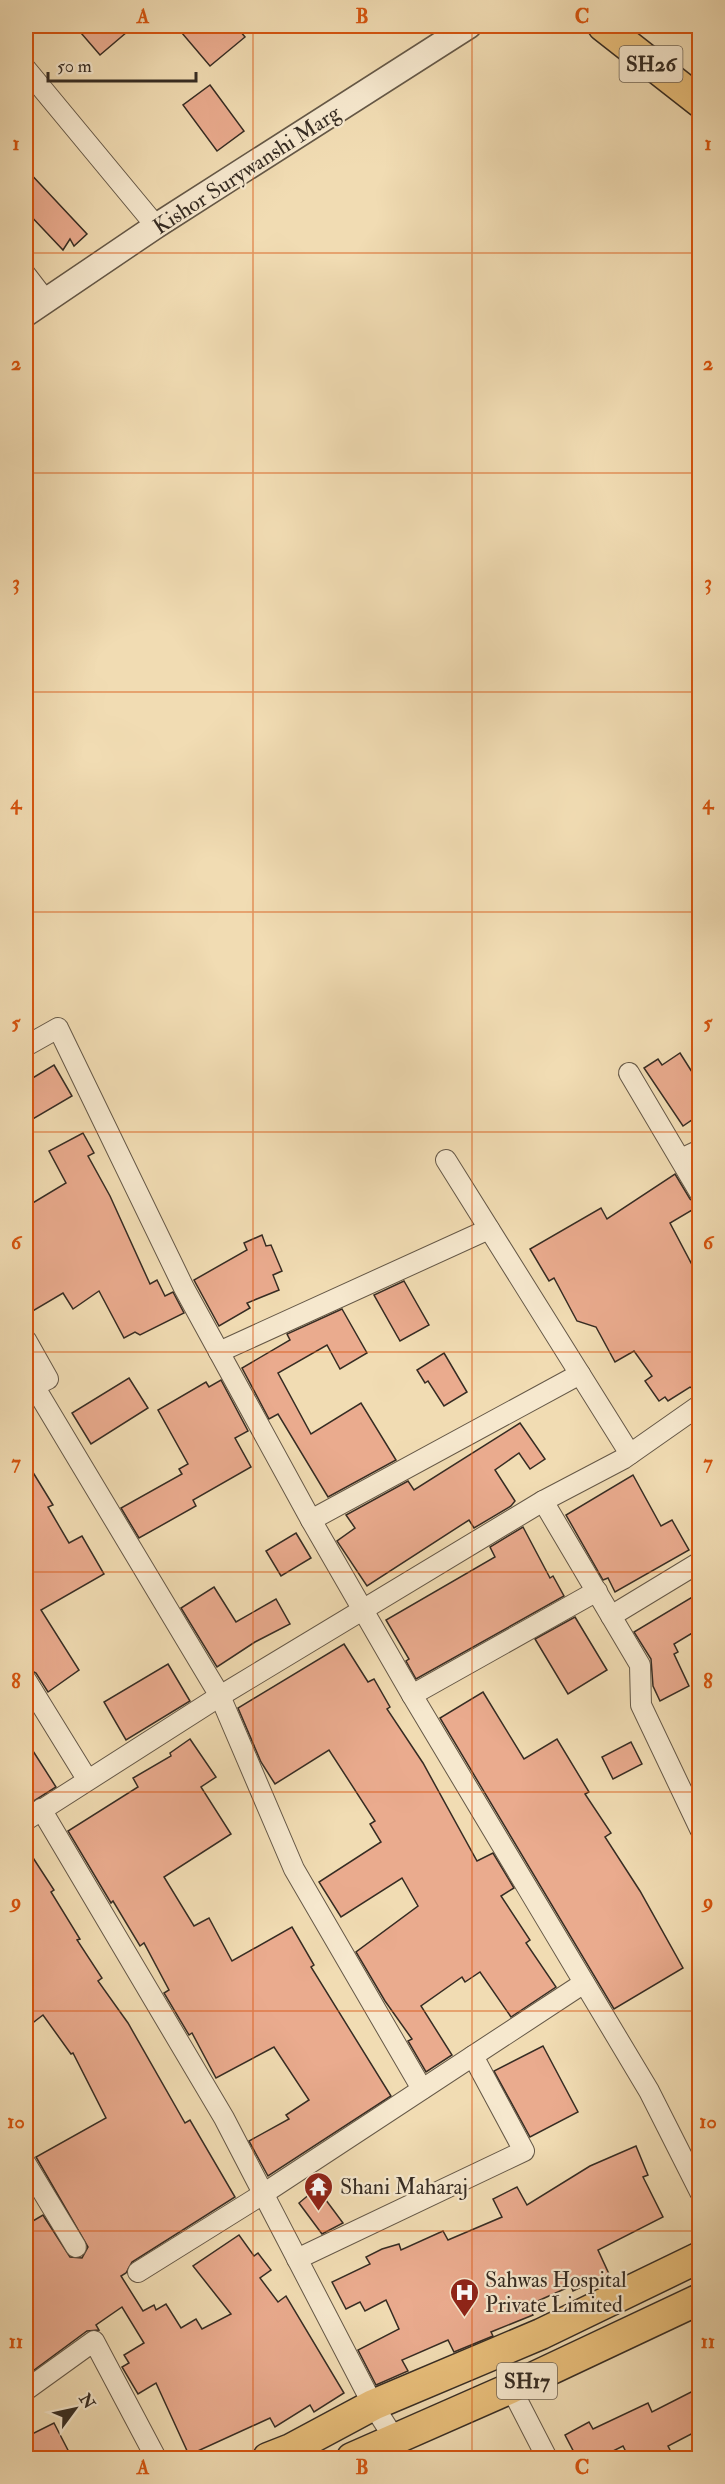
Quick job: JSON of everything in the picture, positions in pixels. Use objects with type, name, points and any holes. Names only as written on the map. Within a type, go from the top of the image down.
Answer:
[{"type":"main road","name":"SH26","points":[[603,26],[699,102]]},
{"type":"main road","points":[[268,2458],[373,2405],[540,2334],[699,2257]]},
{"type":"main road","name":"SH17","points":[[352,2458],[511,2388],[699,2299]]},
{"type":"street","name":"Kishor Surywanshi Marg","points":[[26,314],[156,226],[469,26]]},
{"type":"street","points":[[26,69],[156,226]]},
{"type":"street","points":[[26,275],[46,301]]},
{"type":"street","points":[[26,1047],[58,1028],[184,1288],[311,1520],[412,1695],[649,2091],[699,2192]]},
{"type":"street","points":[[629,1073],[699,1193]]},
{"type":"street","points":[[681,1159],[699,1150]]},
{"type":"street","points":[[446,1160],[630,1454]]},
{"type":"street","points":[[219,1352],[489,1229]]},
{"type":"street","points":[[26,1340],[48,1378],[34,1386],[220,1696],[294,1869],[422,2089]]},
{"type":"street","points":[[311,1520],[580,1374]]},
{"type":"street","points":[[394,2438],[373,2405],[224,2118],[33,1815],[220,1696],[543,1501],[630,1454],[699,1405]]},
{"type":"street","points":[[543,1501],[640,1665],[641,1705],[699,1829]]},
{"type":"street","points":[[611,1616],[699,1562]]},
{"type":"street","points":[[412,1695],[597,1591]]},
{"type":"street","points":[[26,1680],[87,1779]]},
{"type":"street","points":[[138,2272],[263,2194],[584,1983]]},
{"type":"street","points":[[297,2259],[524,2151],[473,2056]]},
{"type":"street","points":[[26,2164],[76,2247]]},
{"type":"street","points":[[26,2390],[94,2341],[156,2458]]},
{"type":"street","points":[[511,2388],[547,2458]]},
{"type":"building","points":[[75,26],[134,26],[100,55]]},
{"type":"building","points":[[176,26],[236,26],[245,37],[210,66]]},
{"type":"building","points":[[210,85],[244,131],[217,151],[183,105]]},
{"type":"building","points":[[26,169],[87,234],[74,246],[70,239],[63,250],[26,211]]},
{"type":"building","points":[[680,1053],[699,1083],[699,1115],[683,1126],[644,1068],[658,1059],[662,1065]]},
{"type":"building","points":[[54,1065],[72,1096],[26,1123],[26,1082]]},
{"type":"building","points":[[83,1133],[94,1153],[88,1156],[110,1196],[150,1284],[157,1280],[165,1296],[173,1292],[184,1313],[140,1335],[135,1332],[124,1338],[99,1291],[73,1309],[63,1293],[26,1315],[26,1207],[66,1183],[49,1151]]},
{"type":"building","points":[[675,1174],[690,1199],[699,1206],[670,1223],[699,1278],[699,1392],[690,1387],[668,1401],[665,1397],[659,1401],[645,1381],[652,1376],[634,1351],[615,1362],[596,1327],[577,1321],[554,1278],[549,1281],[530,1249],[601,1208],[607,1219]]},
{"type":"building","points":[[262,1235],[266,1246],[271,1245],[282,1271],[273,1275],[279,1290],[247,1303],[250,1308],[219,1326],[194,1280],[247,1250],[244,1243]]},
{"type":"building","points":[[404,1281],[429,1325],[400,1341],[374,1295]]},
{"type":"building","points":[[342,1309],[367,1353],[340,1369],[327,1345],[278,1373],[311,1434],[361,1403],[396,1460],[328,1497],[278,1414],[269,1419],[242,1368],[290,1340],[287,1334]]},
{"type":"building","points":[[444,1353],[467,1392],[444,1406],[428,1381],[425,1383],[417,1370]]},
{"type":"building","points":[[129,1378],[148,1408],[91,1444],[72,1413]]},
{"type":"building","points":[[221,1380],[248,1431],[235,1438],[251,1467],[193,1500],[196,1506],[139,1538],[121,1508],[182,1474],[179,1469],[188,1464],[158,1410],[206,1382],[209,1387]]},
{"type":"building","points":[[520,1423],[545,1459],[530,1469],[519,1453],[495,1470],[515,1501],[511,1506],[474,1528],[469,1520],[367,1586],[337,1541],[355,1528],[346,1515],[408,1481],[414,1490]]},
{"type":"building","points":[[26,1461],[53,1505],[48,1507],[69,1543],[82,1536],[104,1574],[41,1610],[79,1670],[48,1692],[36,1673],[26,1668]]},
{"type":"building","points":[[633,1475],[661,1526],[672,1520],[689,1550],[615,1592],[608,1578],[603,1580],[566,1515]]},
{"type":"building","points":[[523,1527],[550,1578],[553,1576],[564,1596],[416,1679],[406,1661],[409,1659],[386,1620],[495,1557],[490,1547]]},
{"type":"building","points":[[296,1533],[311,1558],[281,1576],[266,1551]]},
{"type":"building","points":[[214,1587],[236,1622],[276,1599],[290,1624],[255,1642],[217,1667],[181,1608]]},
{"type":"building","points":[[699,1593],[699,1629],[674,1644],[678,1652],[674,1654],[689,1686],[660,1701],[653,1686],[651,1659],[634,1632]]},
{"type":"building","points":[[575,1617],[607,1670],[568,1694],[535,1639]]},
{"type":"building","points":[[344,1644],[368,1682],[374,1679],[390,1707],[387,1709],[423,1763],[477,1861],[493,1853],[514,1888],[501,1896],[530,1940],[526,1943],[556,1987],[511,2017],[480,1972],[465,1982],[462,1977],[421,2006],[452,2055],[426,2072],[408,2041],[412,2039],[385,2001],[356,1952],[418,1906],[402,1878],[341,1917],[319,1882],[381,1842],[370,1824],[375,1821],[329,1750],[275,1784],[261,1762],[238,1708]]},
{"type":"building","points":[[168,1664],[190,1701],[126,1740],[104,1702]]},
{"type":"building","points":[[483,1692],[524,1759],[557,1739],[589,1792],[585,1794],[611,1833],[605,1837],[640,1891],[683,1968],[614,2009],[440,1718]]},
{"type":"building","points":[[190,1739],[216,1777],[201,1787],[231,1834],[164,1877],[194,1926],[209,1918],[232,1961],[292,1927],[314,1965],[311,1967],[391,2096],[268,2176],[249,2141],[289,2119],[286,2115],[309,2100],[274,2047],[216,2078],[192,2033],[189,2035],[164,1993],[169,1990],[144,1943],[140,1946],[68,1831],[138,1787],[133,1778],[171,1756],[170,1753]]},
{"type":"building","points":[[26,1740],[56,1787],[26,1806]]},
{"type":"building","points":[[631,1742],[642,1764],[613,1779],[602,1757]]},
{"type":"building","points":[[26,1847],[54,1890],[51,1892],[80,1939],[77,1940],[102,1978],[98,1981],[128,2023],[185,2123],[190,2120],[235,2197],[132,2262],[126,2273],[121,2276],[143,2311],[154,2305],[156,2310],[166,2304],[181,2328],[196,2319],[202,2329],[231,2314],[193,2266],[239,2235],[254,2256],[258,2253],[271,2270],[260,2278],[278,2302],[286,2296],[344,2393],[314,2412],[310,2405],[275,2427],[270,2418],[189,2455],[156,2383],[138,2394],[122,2367],[129,2363],[124,2355],[144,2343],[122,2307],[96,2325],[99,2330],[87,2331],[26,2376],[26,2225],[43,2215],[70,2257],[82,2258],[88,2247],[36,2157],[106,2118],[73,2053],[71,2054],[43,2015],[26,2028]]},
{"type":"building","points":[[543,2046],[578,2112],[530,2137],[494,2071]]},
{"type":"building","points":[[636,2146],[648,2175],[643,2177],[663,2217],[598,2250],[609,2274],[573,2291],[571,2286],[529,2305],[533,2315],[491,2332],[493,2336],[454,2352],[448,2340],[402,2360],[408,2371],[376,2385],[358,2350],[399,2329],[386,2300],[365,2311],[360,2302],[346,2309],[332,2282],[370,2264],[366,2257],[382,2249],[399,2244],[401,2250],[443,2231],[448,2240],[502,2217],[493,2199],[517,2187],[527,2205],[590,2166]]},
{"type":"building","name":"Shani Maharaj","points":[[317,2188],[343,2223],[322,2234],[299,2203]]},
{"type":"building","points":[[699,2388],[699,2430],[668,2446],[672,2454],[663,2458],[629,2458],[623,2446],[599,2458],[577,2458],[565,2435],[589,2422],[593,2429],[648,2403],[652,2412]]},
{"type":"building","points":[[54,2423],[72,2458],[26,2458],[26,2437]]},
{"type":"place","name":"Shani Maharaj","points":[[319,2212]]},
{"type":"place","name":"Sahwas Hospital Private Limited","points":[[464,2318]]}]
